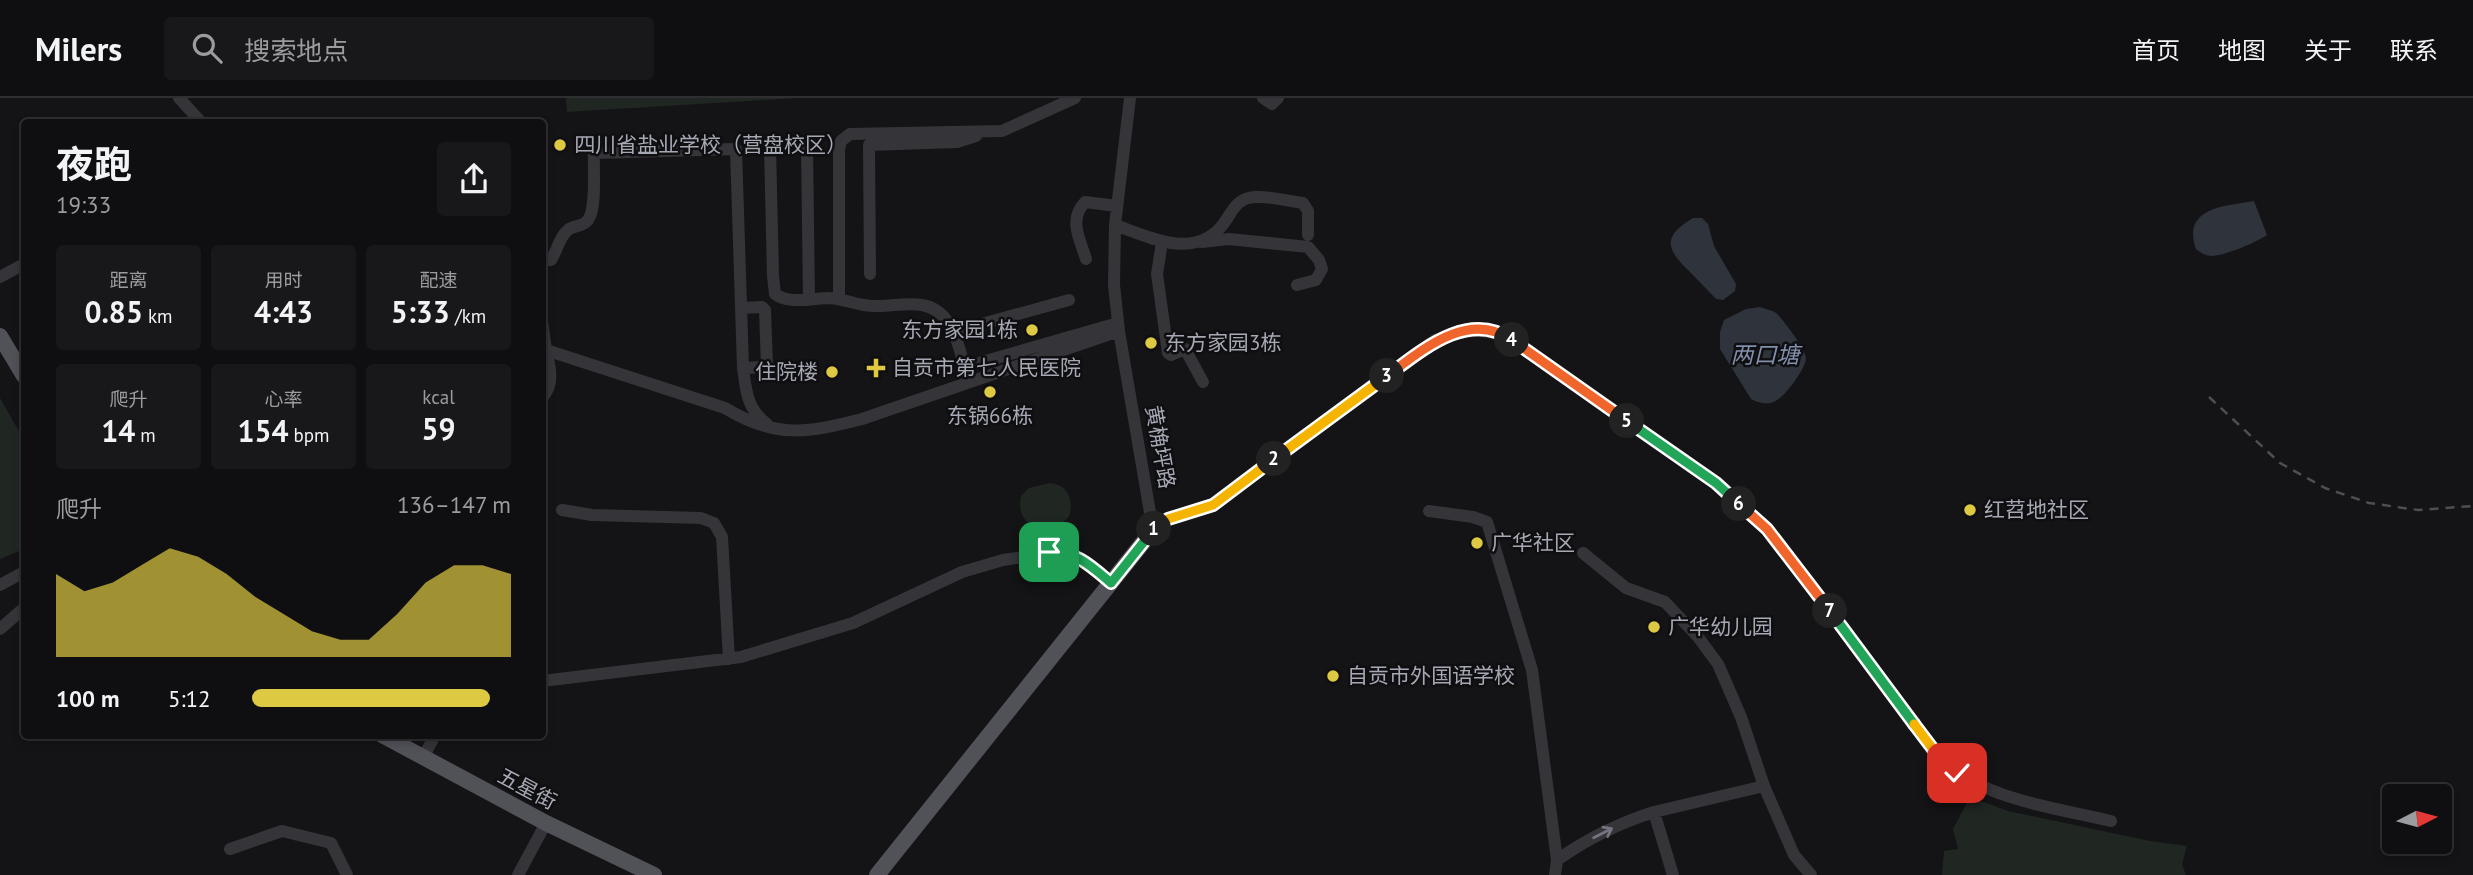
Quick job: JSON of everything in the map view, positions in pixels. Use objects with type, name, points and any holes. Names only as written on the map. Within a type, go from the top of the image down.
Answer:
[{"type":"main road","points":[[0,336],[21,371]]},
{"type":"main road","points":[[877,875],[1153,530]]},
{"type":"main road","name":"五星街","points":[[389,739],[546,823],[654,875]]},
{"type":"street","points":[[179,98],[198,119]]},
{"type":"street","points":[[839,298],[841,141],[850,134],[1002,131],[1075,98]]},
{"type":"street","name":"黄桷坪路","points":[[1130,98],[1115,225],[1114,285],[1118,327],[1153,530]]},
{"type":"street","points":[[1263,98],[1272,104],[1278,98]]},
{"type":"street","points":[[870,274],[869,145],[957,142],[988,132]]},
{"type":"street","points":[[771,147],[775,294],[782,300],[839,298],[872,306],[921,304],[944,315],[965,367],[1118,327]]},
{"type":"street","points":[[807,147],[809,299]]},
{"type":"street","points":[[546,260],[551,260],[561,238],[569,229],[583,225],[589,219],[593,206],[594,153],[736,149],[747,399],[756,416],[774,429]]},
{"type":"street","points":[[1202,242],[1221,227],[1238,202],[1254,197],[1303,203],[1308,211],[1308,235]]},
{"type":"street","points":[[1086,259],[1076,226],[1077,210],[1085,202],[1117,206]]},
{"type":"street","points":[[1115,225],[1162,242],[1180,245],[1228,239],[1308,247],[1319,260],[1322,269],[1316,280],[1297,285]]},
{"type":"street","points":[[1162,242],[1157,274],[1168,353],[1171,355],[1185,349],[1203,382]]},
{"type":"street","points":[[0,277],[21,266]]},
{"type":"street","points":[[953,332],[1069,300]]},
{"type":"street","points":[[742,308],[762,307],[765,310],[767,367],[744,368]]},
{"type":"street","points":[[546,350],[725,408],[748,422],[774,429],[809,430],[862,419],[1118,327]]},
{"type":"street","points":[[1153,530],[1168,519],[1213,505],[1435,340],[1463,331],[1485,330],[1506,336],[1716,483],[1767,529],[1942,761],[1979,785],[2009,797],[2111,821]]},
{"type":"street","points":[[546,350],[551,372],[549,391],[546,394]]},
{"type":"street","points":[[562,510],[592,515],[701,519],[714,523],[722,537],[729,659]]},
{"type":"street","points":[[1429,510],[1474,517],[1487,522],[1532,670],[1557,860],[1555,875]]},
{"type":"street","points":[[546,681],[729,659],[853,623],[962,572],[1003,560],[1062,551],[1083,559],[1111,583]]},
{"type":"street","points":[[1583,553],[1626,588],[1665,602],[1698,637],[1718,664],[1741,717],[1764,786],[1794,855],[1811,875]]},
{"type":"street","points":[[1,580],[21,573]]},
{"type":"street","points":[[0,629],[21,611]]},
{"type":"street","points":[[423,758],[433,739]]},
{"type":"street","points":[[1557,860],[1629,820],[1764,786]]},
{"type":"street","points":[[1654,812],[1672,875]]},
{"type":"street","points":[[518,875],[546,823]]},
{"type":"street","points":[[230,849],[282,831],[331,843],[347,875]]},
{"type":"shaded area","points":[[566,98],[798,98],[567,112]]},
{"type":"shaded area","points":[[0,398],[21,435],[21,550],[0,559]]},
{"type":"shaded area","points":[[1050,483],[1066,490],[1071,505],[1069,517],[1052,527],[1035,527],[1023,516],[1021,496],[1029,488]]},
{"type":"shaded area","points":[[1970,797],[2008,811],[2150,841],[2187,846],[2182,864],[2186,875],[1942,875],[1944,851],[1958,849],[1953,829]]},
{"type":"water","points":[[2254,201],[2267,235],[2218,255],[2203,254],[2196,249],[2193,235],[2195,224],[2200,217],[2219,207]]},
{"type":"water","points":[[1693,218],[1702,218],[1708,224],[1714,246],[1736,284],[1735,291],[1723,300],[1716,299],[1673,251],[1671,238],[1682,225]]},
{"type":"water","name":"两口塘","points":[[1760,307],[1779,316],[1799,343],[1806,359],[1799,375],[1785,393],[1774,402],[1768,403],[1751,399],[1720,349],[1720,332],[1724,320],[1746,309]]},
{"type":"railway","points":[[2209,397],[2280,463],[2325,488],[2369,503],[2418,510],[2473,506]]},
{"type":"place","name":"四川省盐业学校（营盘校区）","points":[[560,145]]},
{"type":"place","name":"东方家园1栋","points":[[1032,330]]},
{"type":"place","name":"东方家园3栋","points":[[1151,343]]},
{"type":"place","name":"自贡市第七人民医院","points":[[876,368]]},
{"type":"place","name":"住院楼","points":[[832,372]]},
{"type":"place","name":"东锅66栋","points":[[990,392]]},
{"type":"place","name":"红苕地社区","points":[[1970,510]]},
{"type":"place","name":"广华社区","points":[[1477,543]]},
{"type":"place","name":"广华幼儿园","points":[[1654,627]]},
{"type":"place","name":"自贡市外国语学校","points":[[1333,676]]},
{"type":"route","points":[[1049,552],[1062,551],[1083,559],[1111,583],[1153,530],[1168,519],[1213,505],[1435,340],[1463,331],[1485,330],[1506,336],[1716,483],[1767,529],[1942,761],[1957,773]]}]
